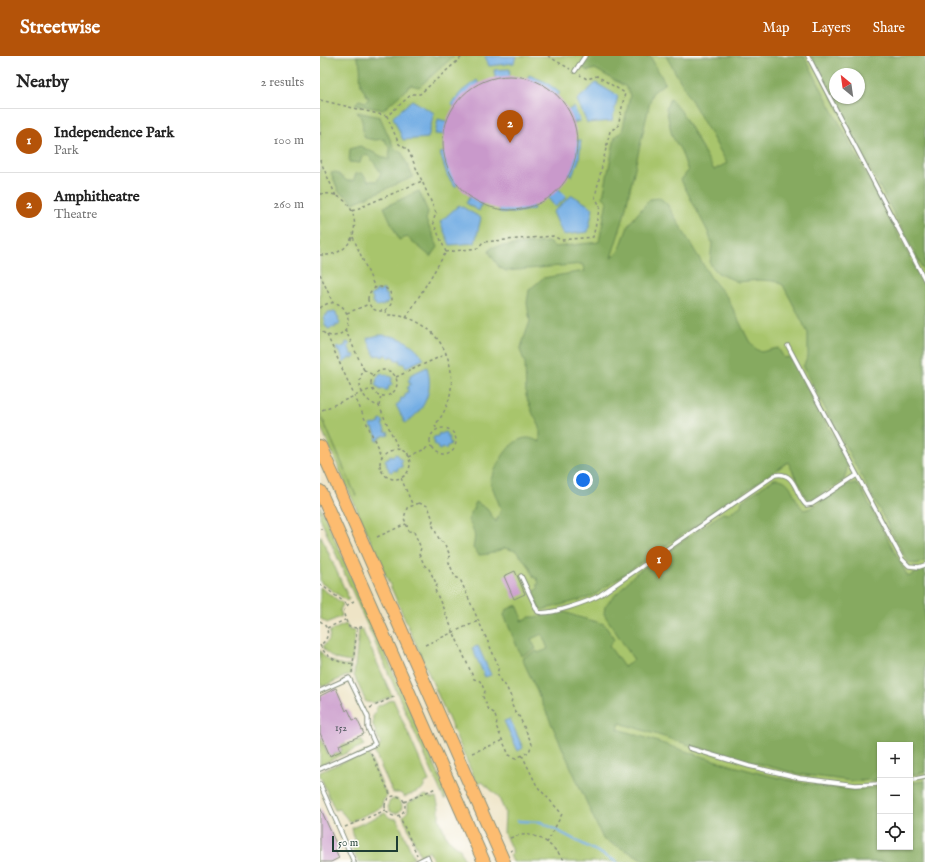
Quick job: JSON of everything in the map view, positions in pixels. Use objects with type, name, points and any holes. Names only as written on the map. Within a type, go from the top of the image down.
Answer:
[{"type":"main road","points":[[320,446],[504,862]]},
{"type":"main road","points":[[320,491],[484,862]]},
{"type":"lane","points":[[575,72],[585,56]]},
{"type":"lane","points":[[808,56],[925,280]]},
{"type":"lane","points":[[788,346],[905,563],[914,567],[925,565]]},
{"type":"lane","points":[[521,576],[538,612],[545,612],[582,604],[591,600],[776,475],[785,475],[790,478],[806,505],[812,504],[857,475]]},
{"type":"lane","points":[[320,691],[349,678],[368,717],[368,728],[375,744],[320,769]]},
{"type":"lane","points":[[689,748],[749,766],[800,778],[855,785],[877,784]]},
{"type":"lane","points":[[913,779],[925,777]]},
{"type":"lane","points":[[320,784],[354,861],[349,862]]},
{"type":"lane","points":[[418,861],[427,857],[429,862]]},
{"type":"path","points":[[387,116],[412,94],[420,94],[463,56]]},
{"type":"path","points":[[446,252],[478,248],[484,242],[545,236],[553,236],[561,240],[593,237],[600,206],[595,197],[610,131],[618,126],[625,93],[597,76],[587,79],[548,56]]},
{"type":"path","points":[[320,100],[387,116]]},
{"type":"path","points":[[387,116],[399,144],[408,150],[436,213],[433,222],[446,252]]},
{"type":"path","points":[[320,160],[336,196]]},
{"type":"path","points":[[352,211],[422,181]]},
{"type":"path","points":[[320,194],[330,194],[336,196],[346,202],[352,211],[355,220],[353,237],[375,288]]},
{"type":"path","points":[[320,255],[327,255],[337,252],[346,246],[353,237]]},
{"type":"path","points":[[406,318],[446,252]]},
{"type":"path","points":[[320,274],[333,303]]},
{"type":"path","points":[[384,287],[392,296],[391,304],[385,310],[374,310],[369,304],[368,296],[375,288],[384,287]]},
{"type":"path","points":[[320,308],[333,303],[340,305],[347,313],[348,323],[345,329],[338,335],[327,335]]},
{"type":"path","points":[[347,313],[369,304]]},
{"type":"path","points":[[385,310],[388,315],[406,318],[427,329],[440,343],[446,354],[452,374],[451,392],[446,409],[436,425],[437,430]]},
{"type":"path","points":[[345,329],[364,370],[373,375]]},
{"type":"path","points":[[320,330],[327,335],[382,457]]},
{"type":"path","points":[[396,377],[446,354]]},
{"type":"path","points":[[386,369],[396,377],[397,385],[393,393],[381,396],[377,395],[372,389],[370,380],[378,370],[386,369]]},
{"type":"path","points":[[364,370],[359,381],[362,393],[370,402],[380,406]]},
{"type":"path","points":[[322,410],[372,389]]},
{"type":"path","points":[[381,396],[380,406],[399,450]]},
{"type":"path","points":[[444,428],[452,432],[456,439],[454,447],[448,453],[444,454],[436,452],[431,447],[431,437],[437,430],[444,428]]},
{"type":"path","points":[[408,457],[431,447]]},
{"type":"path","points":[[389,450],[399,450],[408,457],[409,467],[400,477],[390,478],[382,472],[380,462],[382,457],[389,450]]},
{"type":"path","points":[[400,477],[413,506]]},
{"type":"path","points":[[419,503],[428,506],[433,520],[432,524],[437,536],[440,541],[444,543],[450,555],[448,560],[455,577],[460,579],[499,667],[497,673],[501,682],[506,686],[512,699],[511,703],[532,744],[529,752],[516,758],[509,755],[496,726],[497,721],[494,713],[488,710],[483,697],[485,691],[483,686],[480,681],[474,679],[455,632],[435,590],[437,585],[419,554],[421,548],[414,532],[409,531],[406,524],[404,518],[407,508],[419,503]]},
{"type":"path","points":[[377,537],[406,524]]},
{"type":"path","points":[[320,584],[348,605]]},
{"type":"path","points":[[354,601],[348,605],[343,613],[349,627],[357,628],[364,626]]},
{"type":"path","points":[[327,628],[346,620]]},
{"type":"path","points":[[320,621],[327,628],[328,636],[320,645],[324,653],[341,662],[353,664]]},
{"type":"path","points":[[425,645],[478,621]]},
{"type":"path","points":[[349,678],[352,675],[357,628]]},
{"type":"path","points":[[364,710],[395,696]]},
{"type":"path","points":[[472,753],[502,741]]},
{"type":"path","points":[[368,747],[391,796]]},
{"type":"path","points":[[522,755],[537,786],[562,814],[548,843]]},
{"type":"path","points":[[404,802],[436,788]]},
{"type":"path","points":[[391,796],[399,796],[404,802],[404,809],[399,815]]},
{"type":"path","points":[[391,796],[386,802],[386,810],[391,815],[399,815]]},
{"type":"path","points":[[340,830],[386,810]]},
{"type":"path","points":[[399,815],[418,861]]},
{"type":"path","points":[[510,838],[523,834],[538,837],[548,843],[566,862]]},
{"type":"green space","points":[[320,56],[925,56],[925,862],[513,862],[510,855],[513,853],[504,833],[505,812],[498,796],[482,782],[477,784],[320,425],[320,414],[356,496],[320,413]]},
{"type":"green space","points":[[356,56],[454,56],[419,87],[411,85],[383,110],[355,104],[359,100],[365,102],[369,99],[361,85],[360,67]]},
{"type":"green space","points":[[589,56],[650,56],[665,83],[652,93],[623,220],[611,258],[619,251],[629,224],[650,199],[660,198],[667,204],[711,278],[727,297],[749,341],[761,352],[778,348],[784,358],[789,357],[792,360],[848,464],[844,480],[809,501],[788,462],[591,597],[542,610],[538,607],[533,593],[539,588],[537,585],[539,584],[537,578],[534,578],[529,566],[516,551],[505,548],[489,554],[479,555],[473,548],[474,533],[468,520],[476,502],[487,509],[496,522],[501,509],[490,481],[500,461],[509,448],[521,439],[530,438],[540,442],[540,427],[526,396],[525,363],[520,350],[530,321],[527,303],[529,290],[543,278],[585,271],[582,264],[506,271],[499,267],[489,252],[493,247],[548,242],[555,247],[599,242],[607,201],[603,197],[615,137],[622,132],[630,96],[626,87],[595,69],[588,71],[581,67]]},
{"type":"green space","points":[[666,56],[804,56],[925,286],[925,561],[914,564],[909,562],[905,557],[803,367],[808,356],[808,333],[783,285],[775,281],[759,280],[738,282],[718,273],[710,264],[712,243],[708,232],[681,180],[688,171],[681,151],[672,136],[666,108],[670,98],[681,111],[714,170],[727,163]]},
{"type":"green space","points":[[811,56],[925,56],[925,273],[836,104],[865,104],[865,68],[829,68],[829,90]]},
{"type":"green space","points":[[357,112],[380,117],[394,148],[402,153],[413,177],[353,203],[347,196],[339,192],[331,173],[336,172],[347,181],[353,181],[356,174],[362,173],[368,181],[377,181],[381,173],[373,161],[367,155],[362,156],[360,163],[349,162],[350,149],[360,146],[389,160],[390,149],[384,139],[375,140],[365,138],[362,122]]},
{"type":"green space","points":[[419,191],[428,212],[426,220],[438,247],[431,257],[407,237],[399,240],[384,207]]},
{"type":"green space","points":[[774,479],[781,479],[789,485],[800,506],[804,510],[811,508],[848,484],[856,484],[861,489],[908,577],[925,568],[925,772],[913,774],[913,742],[877,742],[877,780],[852,781],[798,774],[693,746],[620,723],[618,729],[734,766],[794,781],[853,789],[877,787],[877,850],[913,850],[913,783],[925,781],[925,862],[649,862],[603,839],[522,658],[537,651],[538,653],[548,649],[542,634],[531,639],[536,649],[521,656],[504,615],[506,610],[517,605],[522,617],[521,621],[530,617],[537,617],[562,611],[604,624],[614,639],[609,646],[624,667],[634,660],[604,614],[605,606],[635,574],[723,513],[727,514],[741,506],[742,501]]},
{"type":"green space","points":[[320,506],[444,787],[446,799],[444,799],[320,518]]},
{"type":"green space","points":[[320,536],[349,599],[347,601],[320,582]]},
{"type":"green space","points":[[320,587],[343,604],[340,610],[342,616],[327,623],[320,618]]},
{"type":"green space","points":[[346,624],[349,630],[355,631],[352,662],[343,661],[331,656],[323,646],[329,640],[330,631]]},
{"type":"green space","points":[[362,629],[392,696],[374,703],[366,702],[354,675],[359,630]]},
{"type":"green space","points":[[320,650],[329,660],[342,665],[351,666],[351,674],[324,686],[320,684]]},
{"type":"green space","points":[[393,699],[429,781],[425,783],[423,789],[405,797],[400,793],[393,793],[373,749],[381,745],[373,725],[373,715],[376,711],[376,707]]},
{"type":"green space","points":[[320,736],[329,756],[342,751],[340,746],[346,743],[347,745],[361,739],[364,745],[320,765]]},
{"type":"green space","points":[[367,751],[387,796],[383,801],[382,807],[350,822],[339,809],[335,810],[320,776],[320,772]]},
{"type":"green space","points":[[425,795],[432,798],[436,797],[439,808],[439,819],[447,838],[460,849],[465,862],[434,862],[429,851],[420,855],[403,816],[408,811],[408,803]]},
{"type":"green space","points":[[392,799],[398,799],[402,803],[402,809],[398,813],[392,813],[388,809],[388,803]]},
{"type":"green space","points":[[385,813],[390,818],[397,819],[414,858],[404,862],[358,862],[351,846],[355,844],[352,828]]},
{"type":"water","points":[[485,56],[516,56],[514,63],[489,66]]},
{"type":"water","points":[[510,69],[508,94],[498,95],[494,70]]},
{"type":"water","points":[[529,75],[546,82],[560,93],[538,112],[529,105],[519,101]]},
{"type":"water","points":[[477,80],[488,103],[472,118],[451,104],[462,91]]},
{"type":"water","points":[[596,83],[618,96],[612,121],[587,123],[577,100]]},
{"type":"water","points":[[412,100],[434,113],[428,138],[403,140],[393,117]]},
{"type":"water","points":[[574,107],[580,121],[553,128],[549,119]]},
{"type":"water","points":[[438,119],[463,126],[461,136],[435,134]]},
{"type":"water","points":[[581,140],[579,160],[572,176],[546,161],[550,150],[551,141]]},
{"type":"water","points":[[466,148],[467,155],[474,168],[455,187],[447,175],[440,153]]},
{"type":"water","points":[[544,175],[567,197],[555,207],[536,182]]},
{"type":"water","points":[[481,179],[489,185],[479,211],[466,203]]},
{"type":"water","points":[[523,182],[534,209],[513,213],[499,212],[502,184],[513,185]]},
{"type":"water","points":[[572,195],[593,208],[588,232],[563,235],[553,212]]},
{"type":"water","points":[[459,205],[481,218],[475,243],[450,245],[440,222]]},
{"type":"water","points":[[376,290],[379,292],[384,290],[385,294],[388,295],[387,298],[389,301],[383,306],[381,305],[377,307],[375,303],[372,302],[373,299],[371,296]]},
{"type":"water","points":[[328,312],[336,312],[337,316],[339,317],[338,320],[340,323],[338,326],[336,325],[335,328],[332,327],[329,329],[324,324],[325,321],[323,318]]},
{"type":"water","points":[[379,335],[399,338],[415,348],[424,359],[406,367],[404,364],[400,363],[400,360],[395,360],[392,356],[389,358],[385,354],[383,357],[379,355],[375,356],[367,338]]},
{"type":"water","points":[[348,342],[352,355],[354,354],[355,357],[352,359],[351,357],[343,363],[339,350],[337,351],[336,348],[346,345],[345,343]]},
{"type":"water","points":[[427,367],[429,384],[426,399],[418,412],[405,423],[396,405],[400,402],[401,398],[405,397],[405,393],[408,392],[407,388],[410,385],[408,381],[410,375]]},
{"type":"water","points":[[381,373],[392,377],[392,385],[389,386],[388,390],[380,390],[375,384],[377,381],[376,379]]},
{"type":"water","points":[[382,420],[386,433],[388,432],[389,435],[379,438],[380,439],[377,441],[377,437],[370,425],[380,423],[379,421]]},
{"type":"water","points":[[445,432],[450,438],[449,440],[451,444],[447,446],[446,449],[443,448],[440,450],[434,444],[435,442],[433,439],[434,437],[438,436],[439,433],[441,434]]},
{"type":"water","points":[[396,454],[402,460],[402,467],[398,468],[397,471],[394,470],[391,472],[386,466],[387,464],[385,460],[389,458],[390,455],[393,456]]},
{"type":"water","points":[[478,646],[491,675],[485,677],[472,648]]},
{"type":"water","points":[[510,719],[523,748],[518,751],[504,721]]},
{"type":"building","points":[[510,76],[529,79],[541,84],[557,96],[569,112],[574,124],[577,143],[574,162],[569,174],[557,190],[541,202],[529,207],[510,210],[491,207],[479,202],[463,190],[451,174],[446,162],[443,143],[446,124],[451,112],[463,96],[479,84],[491,79]]},
{"type":"building","points":[[515,571],[525,594],[514,599],[504,576]]},
{"type":"building","points":[[336,688],[346,711],[348,709],[353,720],[357,719],[364,734],[339,745],[341,751],[330,756],[320,733],[320,696]]},
{"type":"building","points":[[320,807],[338,848],[335,849],[339,858],[331,862],[320,862]]},
{"type":"waterway","points":[[518,821],[541,822],[617,862]]},
{"type":"place","name":"Amphitheatre","points":[[510,143]]},
{"type":"place","name":"Independence Park","points":[[659,579]]}]
